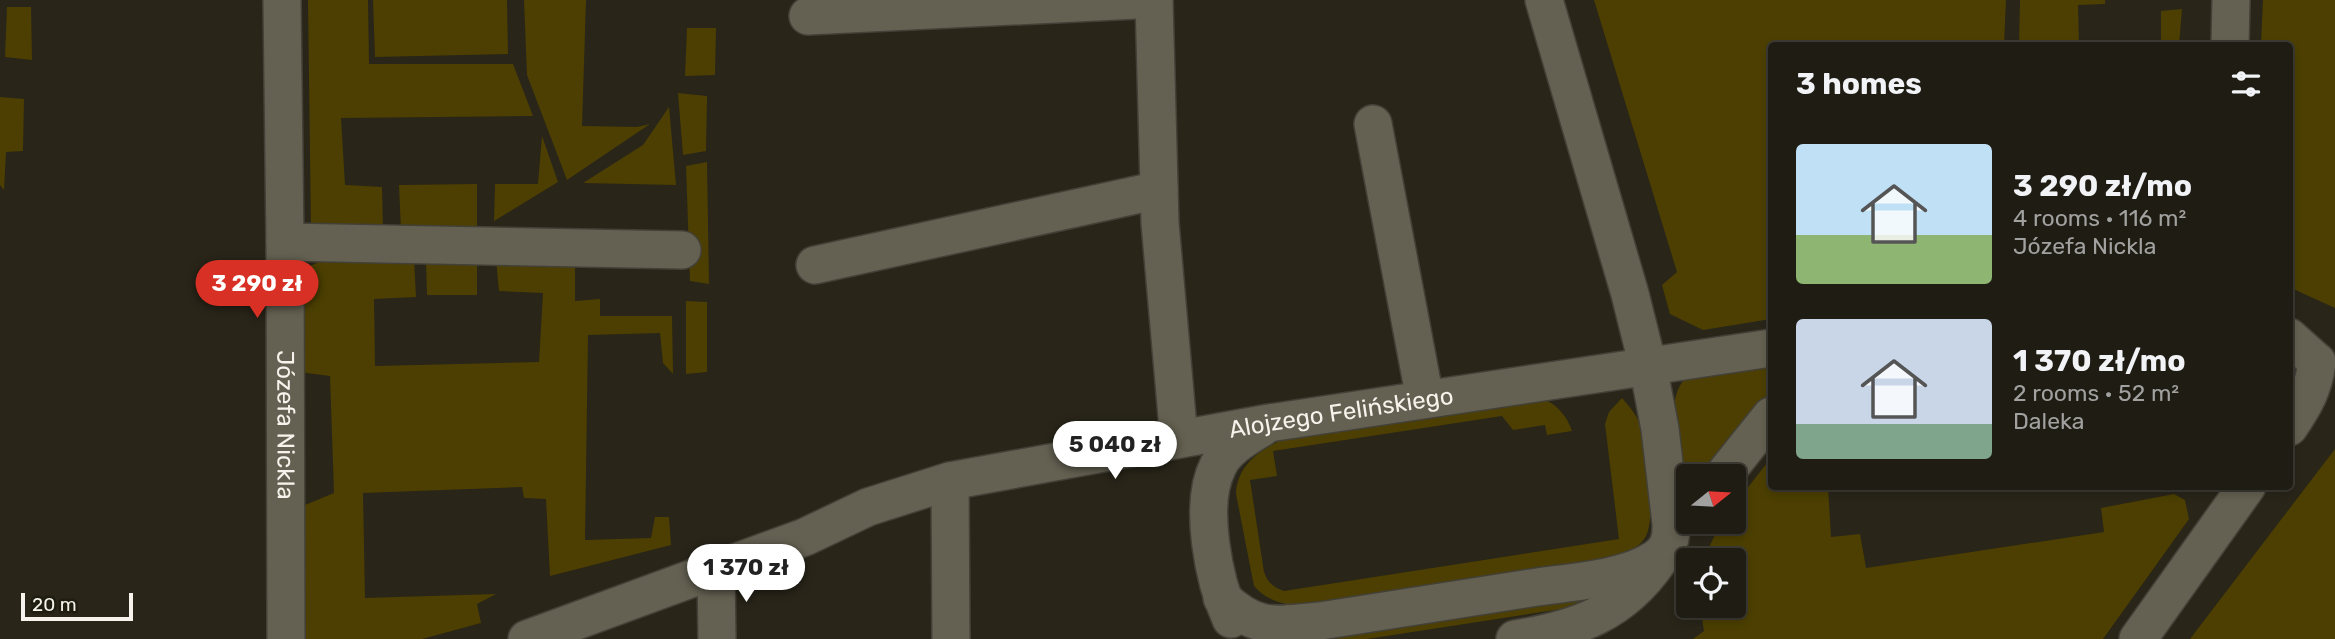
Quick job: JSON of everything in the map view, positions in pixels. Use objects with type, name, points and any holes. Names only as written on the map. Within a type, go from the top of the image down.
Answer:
[{"type":"street","name":"Józefa Nickla","points":[[282,0],[286,639]]},
{"type":"street","points":[[808,16],[1137,0]]},
{"type":"street","points":[[1154,0],[1159,190],[1180,439]]},
{"type":"street","points":[[1544,0],[1630,294],[1648,366],[1660,429],[1672,534],[1676,534]]},
{"type":"street","points":[[2230,42],[2231,0]]},
{"type":"street","points":[[1373,124],[1425,399]]},
{"type":"street","points":[[815,265],[1159,190]]},
{"type":"street","points":[[285,242],[682,250]]},
{"type":"street","points":[[2293,339],[2326,358],[2306,403],[2293,421]]},
{"type":"street","name":"Alojzego Felińskiego","points":[[716,569],[805,537],[868,507],[950,481],[1269,423],[1768,348]]},
{"type":"street","points":[[1733,464],[1768,420]]},
{"type":"street","points":[[1244,639],[1222,598],[1209,525],[1209,494],[1218,464],[1239,441],[1269,423]]},
{"type":"street","points":[[950,481],[951,639]]},
{"type":"street","points":[[2138,639],[2244,490]]},
{"type":"street","points":[[1222,598],[1240,615],[1261,624],[1320,621],[1596,578],[1642,566],[1657,558],[1678,534]]},
{"type":"street","points":[[1515,639],[1572,628],[1596,618],[1636,590],[1678,534]]},
{"type":"street","points":[[527,639],[716,569],[717,639]]},
{"type":"shaded area","points":[[308,0],[368,0],[369,64],[513,64],[533,116],[341,118],[345,185],[382,187],[383,230],[311,231]]},
{"type":"shaded area","points":[[373,0],[507,0],[508,54],[375,57]]},
{"type":"shaded area","points":[[524,0],[586,0],[582,126],[637,127],[650,124],[567,180],[527,75]]},
{"type":"shaded area","points":[[1594,0],[2006,0],[2004,42],[1768,42],[1768,319],[1703,330],[1670,314],[1662,285],[1677,272]]},
{"type":"shaded area","points":[[2020,0],[2105,0],[2105,4],[2078,5],[2079,42],[2019,42]]},
{"type":"shaded area","points":[[2263,0],[2335,0],[2335,308],[2293,289],[2293,42],[2261,42]]},
{"type":"shaded area","points":[[7,7],[31,7],[32,60],[5,57]]},
{"type":"shaded area","points":[[2182,9],[2179,42],[2161,42],[2161,11]]},
{"type":"shaded area","points":[[687,28],[716,28],[715,75],[685,76]]},
{"type":"shaded area","points":[[678,93],[707,96],[706,151],[683,155]]},
{"type":"shaded area","points":[[0,97],[24,99],[23,151],[6,152],[4,190],[0,185]]},
{"type":"shaded area","points":[[669,107],[676,185],[583,183],[643,145]]},
{"type":"shaded area","points":[[542,136],[558,182],[494,221],[495,184],[538,184]]},
{"type":"shaded area","points":[[707,162],[709,284],[690,281],[686,166]]},
{"type":"shaded area","points":[[477,184],[477,230],[401,231],[399,185]]},
{"type":"shaded area","points":[[326,259],[414,259],[416,297],[374,299],[375,366],[539,362],[543,293],[499,291],[496,259],[575,263],[575,301],[600,299],[600,316],[672,316],[673,374],[663,363],[660,333],[588,335],[585,540],[651,538],[655,517],[669,517],[671,545],[550,576],[546,499],[524,498],[522,487],[363,493],[365,598],[496,594],[477,604],[481,623],[422,639],[305,639],[305,505],[334,493],[330,376],[299,372],[303,269]]},
{"type":"shaded area","points":[[477,261],[477,295],[427,295],[426,262]]},
{"type":"shaded area","points":[[686,301],[707,302],[707,372],[686,374]]},
{"type":"shaded area","points":[[1768,365],[1768,395],[1712,464],[1681,464],[1674,411],[1675,398],[1687,377]]},
{"type":"shaded area","points":[[1541,398],[1561,411],[1572,431],[1547,435],[1545,425],[1513,430],[1502,416],[1273,451],[1277,476],[1250,480],[1267,579],[1284,591],[1619,539],[1605,424],[1609,412],[1622,398],[1640,425],[1650,483],[1649,529],[1645,538],[1635,548],[1613,558],[1304,605],[1277,602],[1254,586],[1236,494],[1237,483],[1246,466],[1269,446],[1288,437]]},
{"type":"shaded area","points":[[2335,449],[2335,639],[2190,639]]},
{"type":"shaded area","points":[[1768,462],[1768,490],[1828,490],[1831,537],[1860,534],[1866,568],[2104,532],[2101,508],[2174,494],[2185,500],[2189,519],[2103,639],[1693,639],[1704,631],[1702,618],[1746,618],[1746,548],[1709,548],[1715,534],[1746,534],[1746,490]]},
{"type":"shaded area","points":[[1591,593],[1593,604],[1367,639],[1321,639]]}]
